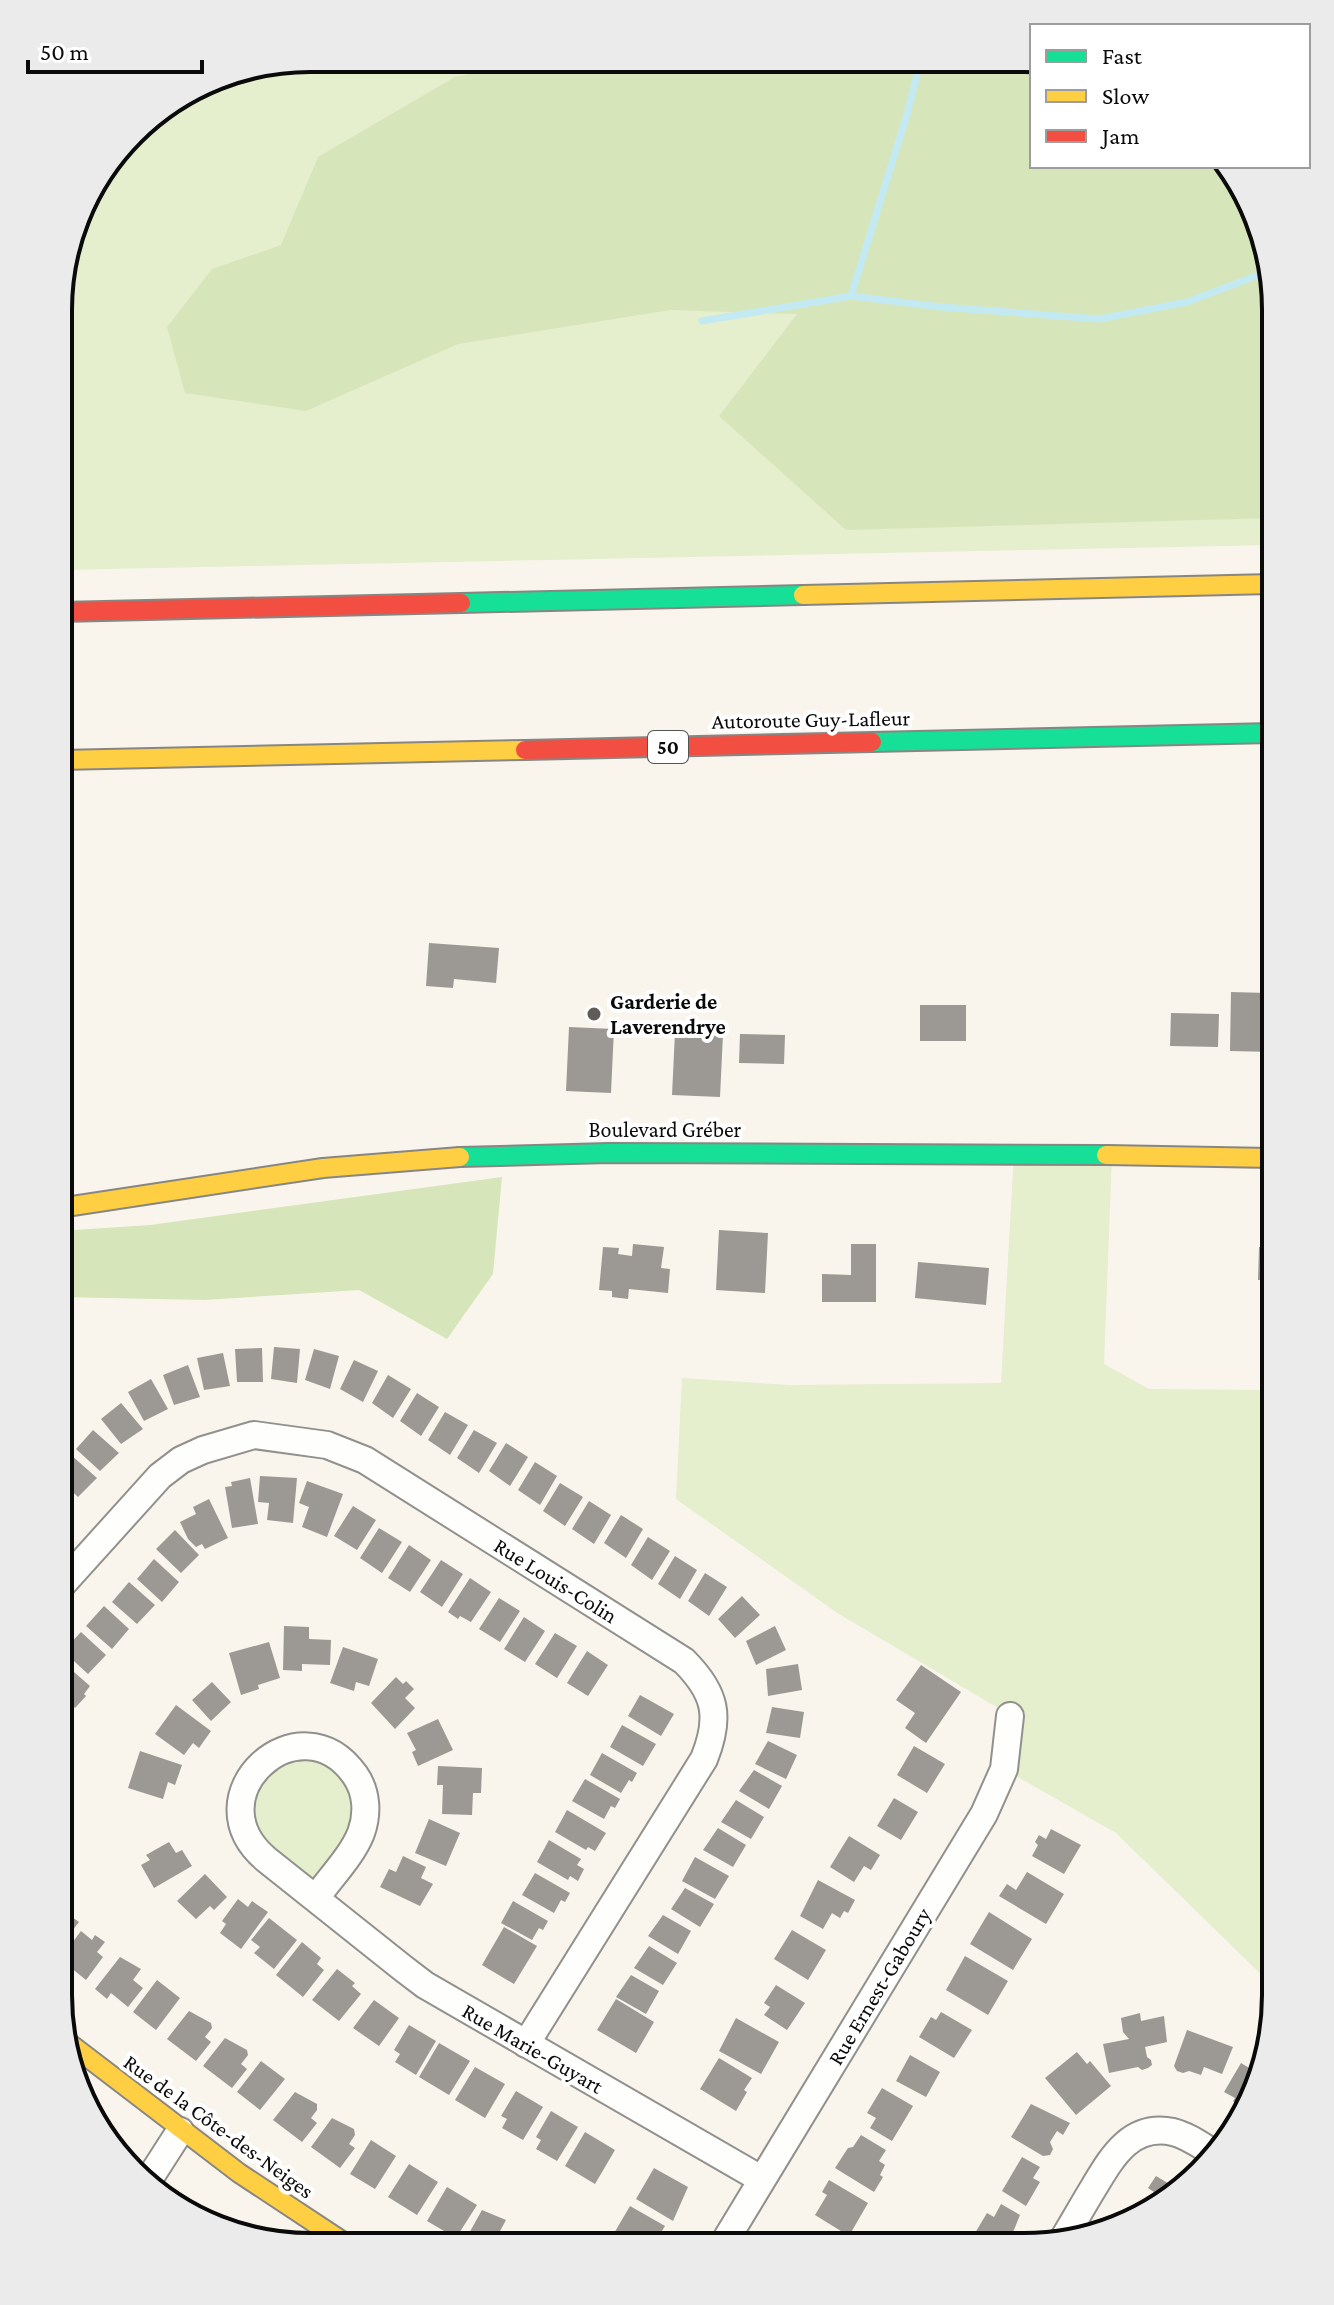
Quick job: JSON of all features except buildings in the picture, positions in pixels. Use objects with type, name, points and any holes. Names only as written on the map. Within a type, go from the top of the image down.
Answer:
[{"type":"main road","points":[[72,612],[1262,584]]},
{"type":"main road","name":"Autoroute Guy-Lafleur","points":[[72,760],[1262,733]]},
{"type":"main road","name":"Boulevard Gréber","points":[[72,1206],[323,1168],[475,1156],[953,1153],[1262,1158]]},
{"type":"main road","name":"Rue de la Côte-des-Neiges","points":[[80,2052],[180,2131],[330,2233]]},
{"type":"street","name":"Rue Louis-Colin","points":[[72,1573],[160,1476],[181,1460],[254,1435],[299,1439],[327,1445],[365,1460],[684,1661],[701,1678],[712,1695],[715,1728],[704,1759],[526,2044]]},
{"type":"street","name":"Rue Ernest-Gaboury","points":[[730,2233],[984,1814],[1004,1769],[1010,1716]]},
{"type":"street","name":"Rue Marie-Guyart","points":[[316,1898],[357,1840],[366,1808],[359,1781],[348,1765],[318,1748],[298,1746],[269,1756],[247,1780],[241,1799],[241,1814],[245,1832],[258,1852],[425,1985],[761,2179]]},
{"type":"street","points":[[1070,2228],[1112,2157],[1131,2139],[1145,2132],[1160,2130],[1176,2133],[1205,2149]]},
{"type":"street","points":[[153,2173],[180,2131]]},
{"type":"green space","points":[[1030,72],[1030,168],[1214,168],[1237,205],[1249,233],[1261,294],[1262,545],[72,570],[72,310],[80,248],[90,219],[112,178],[153,131],[205,97],[264,77],[294,73]]},
{"type":"green space","points":[[1030,72],[1030,168],[1214,168],[1237,205],[1257,264],[1262,310],[1262,518],[846,530],[719,416],[797,314],[670,310],[458,344],[306,411],[185,393],[167,327],[212,269],[281,245],[318,157],[455,77],[474,73]]},
{"type":"green space","points":[[1014,1153],[1112,1154],[1104,1364],[1149,1389],[1261,1390],[1261,1974],[1116,1833],[1004,1769],[1010,1715],[839,1614],[676,1499],[682,1378],[789,1385],[1001,1383]]},
{"type":"green space","points":[[502,1177],[493,1274],[447,1339],[359,1290],[205,1300],[72,1297],[72,1230],[150,1225]]},
{"type":"green space","points":[[318,1748],[366,1808],[316,1898],[241,1814],[247,1780]]},
{"type":"waterway","points":[[851,296],[917,72]]},
{"type":"waterway","points":[[702,321],[851,296],[941,307],[1099,319],[1187,302],[1258,275]]},
{"type":"traffic: fast","points":[[461,603],[803,595]]},
{"type":"traffic: fast","points":[[872,742],[1262,733]]},
{"type":"traffic: fast","points":[[460,1157],[609,1153],[1106,1155]]},
{"type":"traffic: slow","points":[[803,595],[1262,584]]},
{"type":"traffic: slow","points":[[72,760],[525,750]]},
{"type":"traffic: slow","points":[[1106,1155],[1262,1158]]},
{"type":"traffic: slow","points":[[72,1206],[323,1168],[460,1157]]},
{"type":"traffic: slow","points":[[80,2051],[239,2173],[330,2233]]},
{"type":"traffic: jam","points":[[72,612],[461,603]]},
{"type":"traffic: jam","points":[[525,750],[872,742]]},
{"type":"place","name":"Garderie de Laverendrye","points":[[594,1014]]}]
